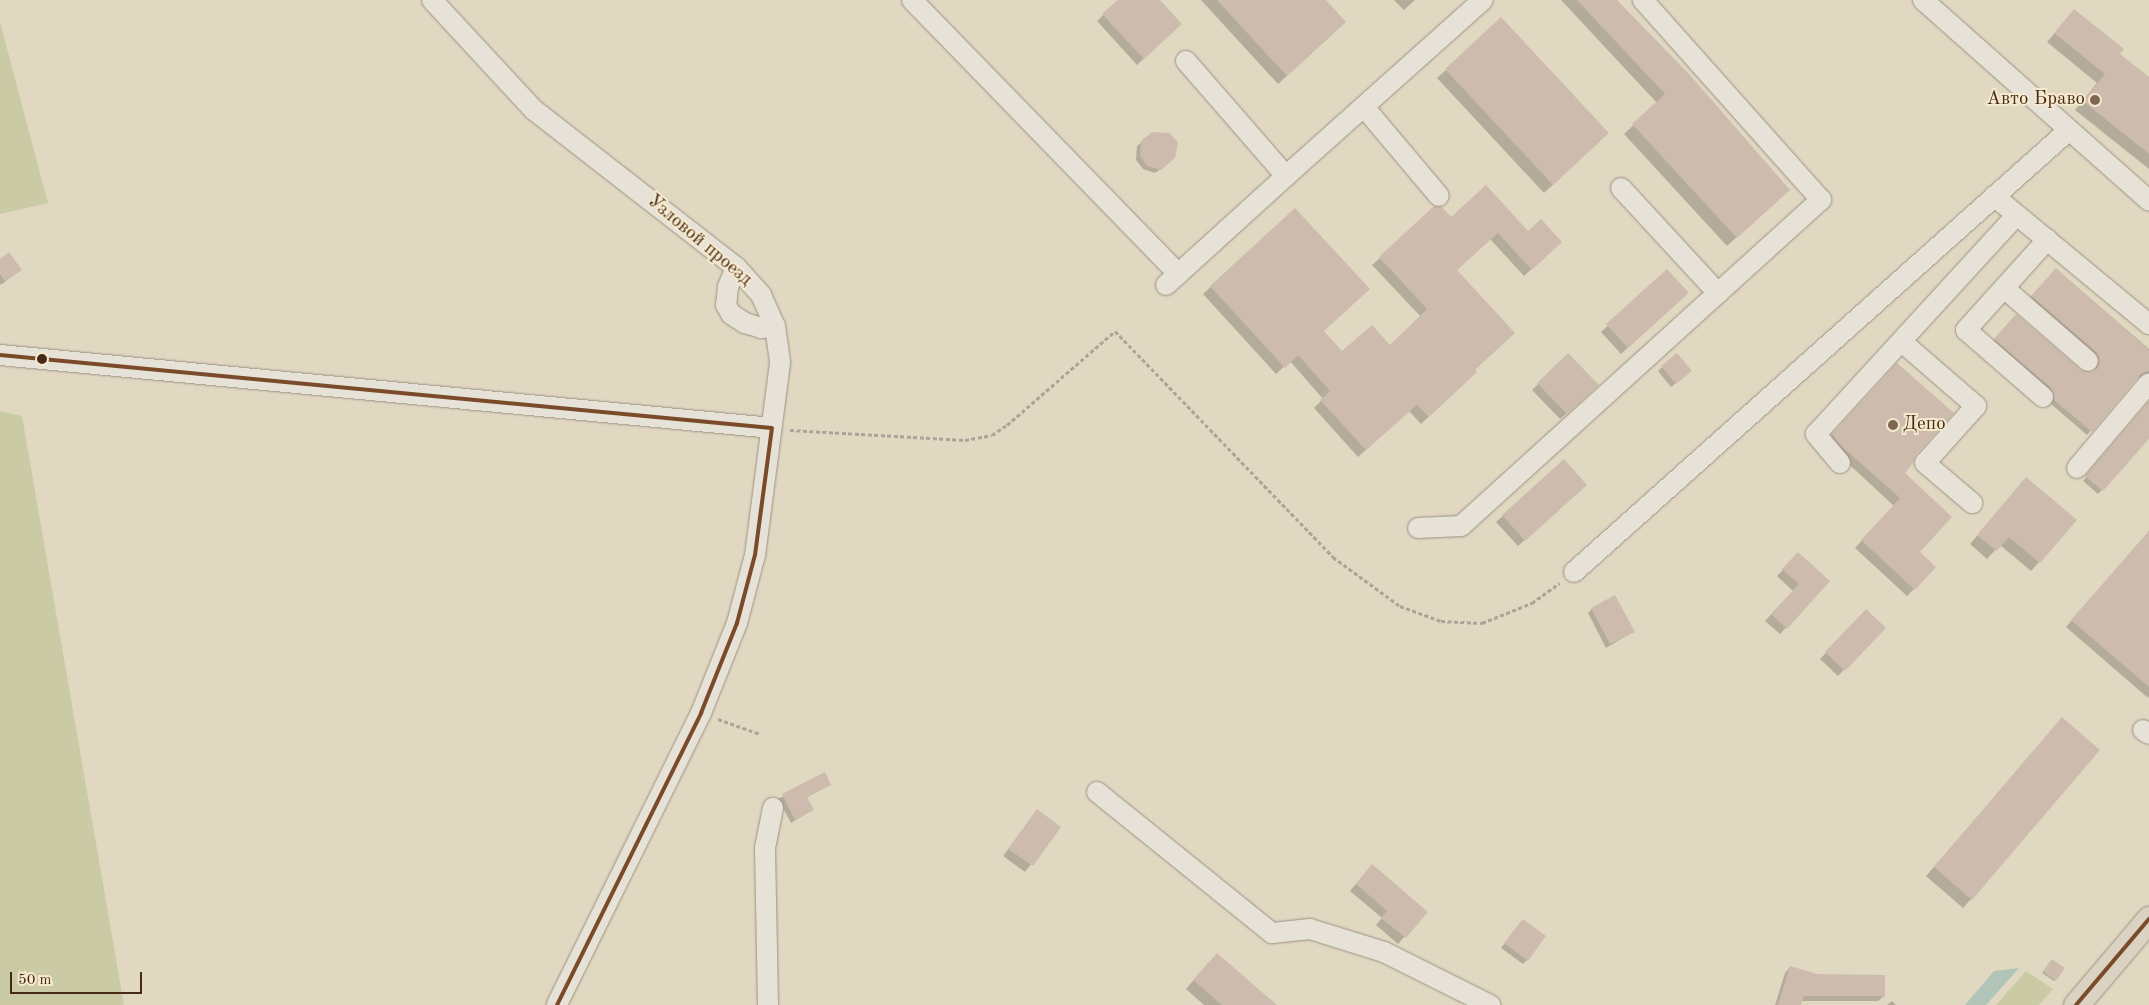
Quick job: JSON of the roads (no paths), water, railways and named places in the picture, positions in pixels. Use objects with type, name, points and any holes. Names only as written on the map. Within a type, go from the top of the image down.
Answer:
[{"type":"main road","points":[[2076,1005],[2149,919]]},
{"type":"street","name":"Узловой проезд","points":[[432,0],[534,110],[736,267],[761,295],[775,326],[780,363],[755,555],[737,623],[701,713],[557,1005]]},
{"type":"street","points":[[912,0],[1172,280],[1483,0]]},
{"type":"street","points":[[1418,528],[1461,526],[1821,200],[1643,0]]},
{"type":"street","points":[[1923,0],[2068,131],[2149,201]]},
{"type":"street","points":[[1186,61],[1286,176]]},
{"type":"street","points":[[1364,107],[1439,196]]},
{"type":"street","points":[[1574,572],[2068,131]]},
{"type":"street","points":[[1621,188],[1718,293]]},
{"type":"street","points":[[1994,196],[2149,324]]},
{"type":"street","points":[[1840,463],[1816,434],[2018,215]]},
{"type":"street","points":[[2043,397],[1966,330],[2048,239]]},
{"type":"street","points":[[736,267],[728,288],[726,305],[731,314],[745,323],[761,328],[775,326]]},
{"type":"street","points":[[2004,288],[2088,361]]},
{"type":"street","points":[[1902,342],[1976,406],[1925,463],[1972,504]]},
{"type":"street","points":[[0,355],[772,428]]},
{"type":"street","points":[[2077,468],[2149,383]]},
{"type":"street","points":[[1097,792],[1272,933],[1310,929],[1384,952],[1490,1005]]},
{"type":"street","points":[[768,1005],[765,848],[773,808]]},
{"type":"place","name":"Авто Браво","points":[[2095,100]]},
{"type":"place","name":"Депо","points":[[1893,425]]}]
